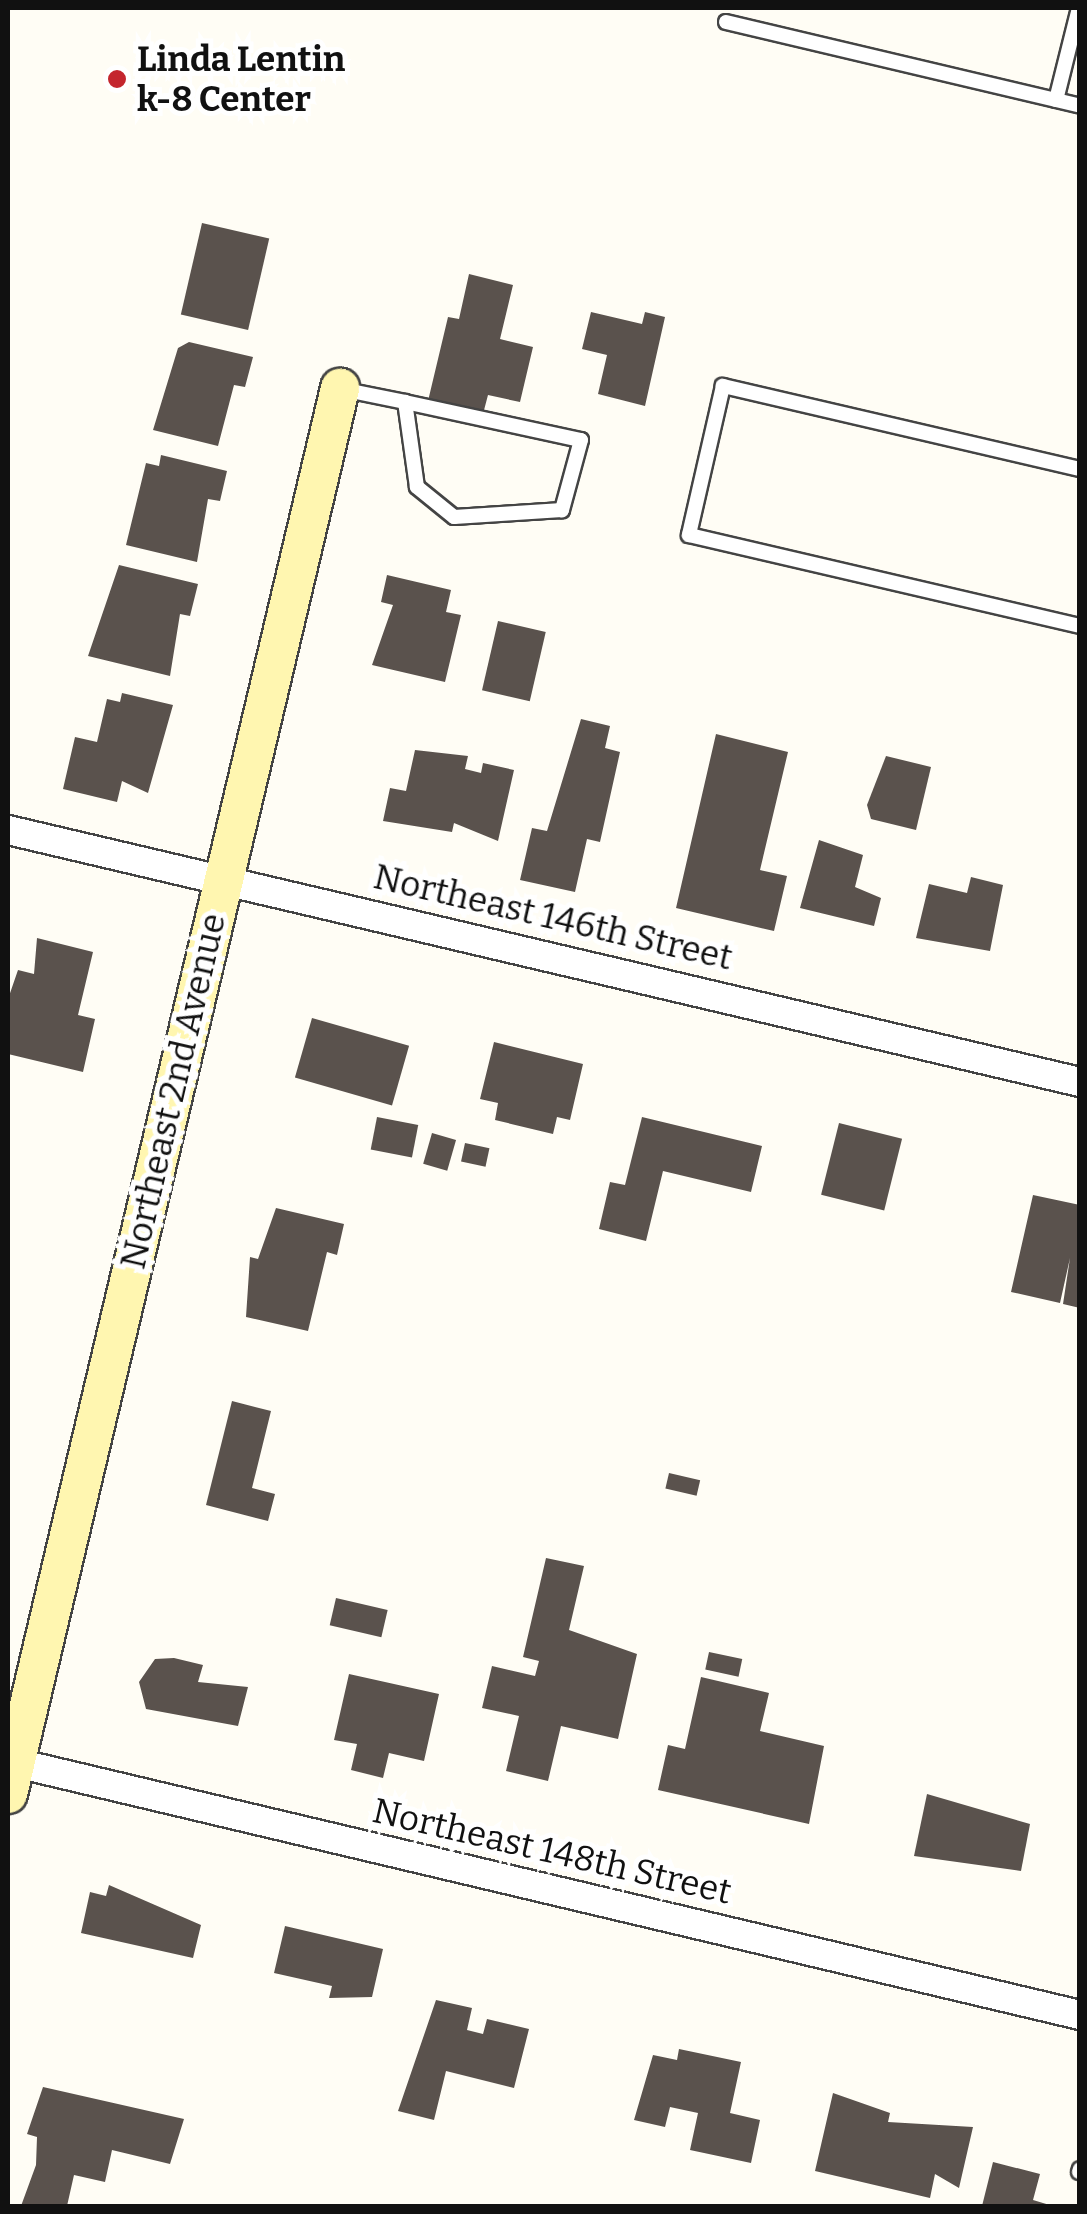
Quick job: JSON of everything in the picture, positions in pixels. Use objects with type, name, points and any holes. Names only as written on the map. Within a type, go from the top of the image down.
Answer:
[{"type":"street","name":"Northeast 2nd Avenue","points":[[10,1773],[340,388]]},
{"type":"street","name":"Northeast 146th Street","points":[[8,830],[224,877],[1080,1082]]},
{"type":"street","name":"Northeast 148th Street","points":[[10,1773],[1080,2015]]},
{"type":"lane","points":[[1056,100],[1079,8]]},
{"type":"lane","points":[[726,22],[1080,106]]},
{"type":"lane","points":[[1080,468],[723,386],[689,535],[1080,626]]},
{"type":"lane","points":[[340,388],[406,402],[581,440],[562,510],[454,517],[418,487],[406,402]]},
{"type":"building","points":[[202,223],[269,239],[248,330],[181,315]]},
{"type":"building","points":[[469,274],[513,285],[500,339],[533,347],[520,402],[488,395],[483,414],[428,401],[448,317],[459,319]]},
{"type":"building","points":[[591,312],[642,324],[645,312],[665,317],[645,406],[598,394],[607,355],[582,349]]},
{"type":"building","points":[[189,342],[253,357],[245,387],[234,385],[218,446],[153,430],[178,348]]},
{"type":"building","points":[[161,455],[227,471],[220,501],[208,499],[197,562],[126,545],[146,463],[159,466]]},
{"type":"building","points":[[119,565],[198,584],[190,616],[180,614],[170,676],[88,656]]},
{"type":"building","points":[[387,575],[451,590],[446,612],[461,615],[445,682],[372,665],[393,605],[381,602]]},
{"type":"building","points":[[498,621],[546,632],[530,701],[482,690]]},
{"type":"building","points":[[122,693],[173,705],[148,793],[122,781],[117,802],[63,789],[75,737],[97,742],[107,699],[120,702]]},
{"type":"building","points":[[581,719],[610,726],[605,748],[620,752],[600,842],[587,839],[575,892],[520,880],[532,828],[547,831]]},
{"type":"building","points":[[716,734],[788,752],[760,870],[787,876],[774,931],[676,908]]},
{"type":"building","points":[[415,750],[468,756],[465,769],[481,773],[483,763],[514,770],[498,841],[454,823],[452,832],[383,821],[390,788],[406,791]]},
{"type":"building","points":[[886,756],[931,767],[916,830],[871,819],[867,805]]},
{"type":"building","points":[[819,840],[863,855],[855,887],[881,898],[874,926],[800,908]]},
{"type":"building","points":[[971,877],[1003,885],[990,951],[916,938],[929,884],[967,893]]},
{"type":"building","points":[[37,938],[93,952],[78,1015],[95,1019],[83,1072],[8,1054],[8,999],[18,970],[34,974]]},
{"type":"building","points":[[312,1018],[409,1046],[392,1105],[295,1078]]},
{"type":"building","points":[[494,1042],[583,1064],[570,1120],[557,1117],[553,1134],[495,1120],[498,1103],[480,1099]]},
{"type":"building","points":[[377,1117],[418,1125],[412,1157],[371,1149]]},
{"type":"building","points":[[642,1117],[762,1146],[751,1192],[663,1171],[646,1241],[599,1229],[610,1182],[625,1185]]},
{"type":"building","points":[[839,1123],[902,1139],[884,1211],[821,1195]]},
{"type":"building","points":[[432,1133],[456,1140],[447,1171],[423,1164]]},
{"type":"building","points":[[465,1143],[489,1148],[486,1167],[461,1162]]},
{"type":"building","points":[[1033,1195],[1080,1205],[1080,1308],[1063,1304],[1070,1258],[1060,1303],[1011,1292]]},
{"type":"building","points":[[276,1208],[344,1224],[337,1255],[327,1252],[308,1331],[246,1317],[250,1257],[258,1259]]},
{"type":"building","points":[[232,1401],[271,1411],[252,1488],[275,1494],[268,1521],[206,1505]]},
{"type":"building","points":[[669,1473],[700,1480],[697,1496],[665,1489]]},
{"type":"building","points":[[546,1558],[584,1566],[569,1630],[637,1654],[618,1739],[561,1726],[548,1781],[506,1771],[519,1716],[482,1708],[492,1666],[535,1676],[539,1661],[523,1657]]},
{"type":"building","points":[[336,1598],[388,1610],[381,1637],[330,1625]]},
{"type":"building","points":[[709,1652],[742,1659],[739,1677],[705,1670]]},
{"type":"building","points":[[174,1658],[203,1665],[198,1682],[248,1687],[238,1726],[146,1709],[139,1682],[155,1659]]},
{"type":"building","points":[[349,1674],[439,1694],[424,1761],[389,1753],[383,1778],[351,1770],[357,1744],[334,1740]]},
{"type":"building","points":[[701,1677],[769,1693],[760,1731],[824,1746],[809,1824],[658,1790],[668,1745],[685,1749]]},
{"type":"building","points":[[927,1794],[1030,1824],[1021,1871],[914,1856]]},
{"type":"building","points":[[109,1885],[201,1925],[193,1958],[81,1933],[90,1892],[106,1896]]},
{"type":"building","points":[[285,1926],[383,1949],[372,1997],[329,1998],[332,1986],[274,1973]]},
{"type":"building","points":[[436,2000],[472,2008],[467,2030],[483,2034],[487,2019],[529,2029],[514,2088],[446,2071],[434,2120],[398,2111]]},
{"type":"building","points":[[679,2049],[741,2062],[730,2113],[760,2120],[751,2163],[690,2150],[698,2113],[670,2107],[665,2127],[634,2120],[653,2055],[677,2060]]},
{"type":"building","points":[[43,2087],[184,2119],[170,2164],[112,2150],[105,2182],[74,2175],[67,2206],[21,2206],[36,2165],[37,2137],[27,2134]]},
{"type":"building","points":[[833,2093],[890,2113],[888,2122],[973,2127],[959,2188],[935,2174],[930,2198],[815,2171]]},
{"type":"building","points":[[993,2162],[1040,2174],[1033,2200],[1053,2206],[982,2206]]},
{"type":"place","name":"Linda Lentin k-8 Center","points":[[117,79]]}]
